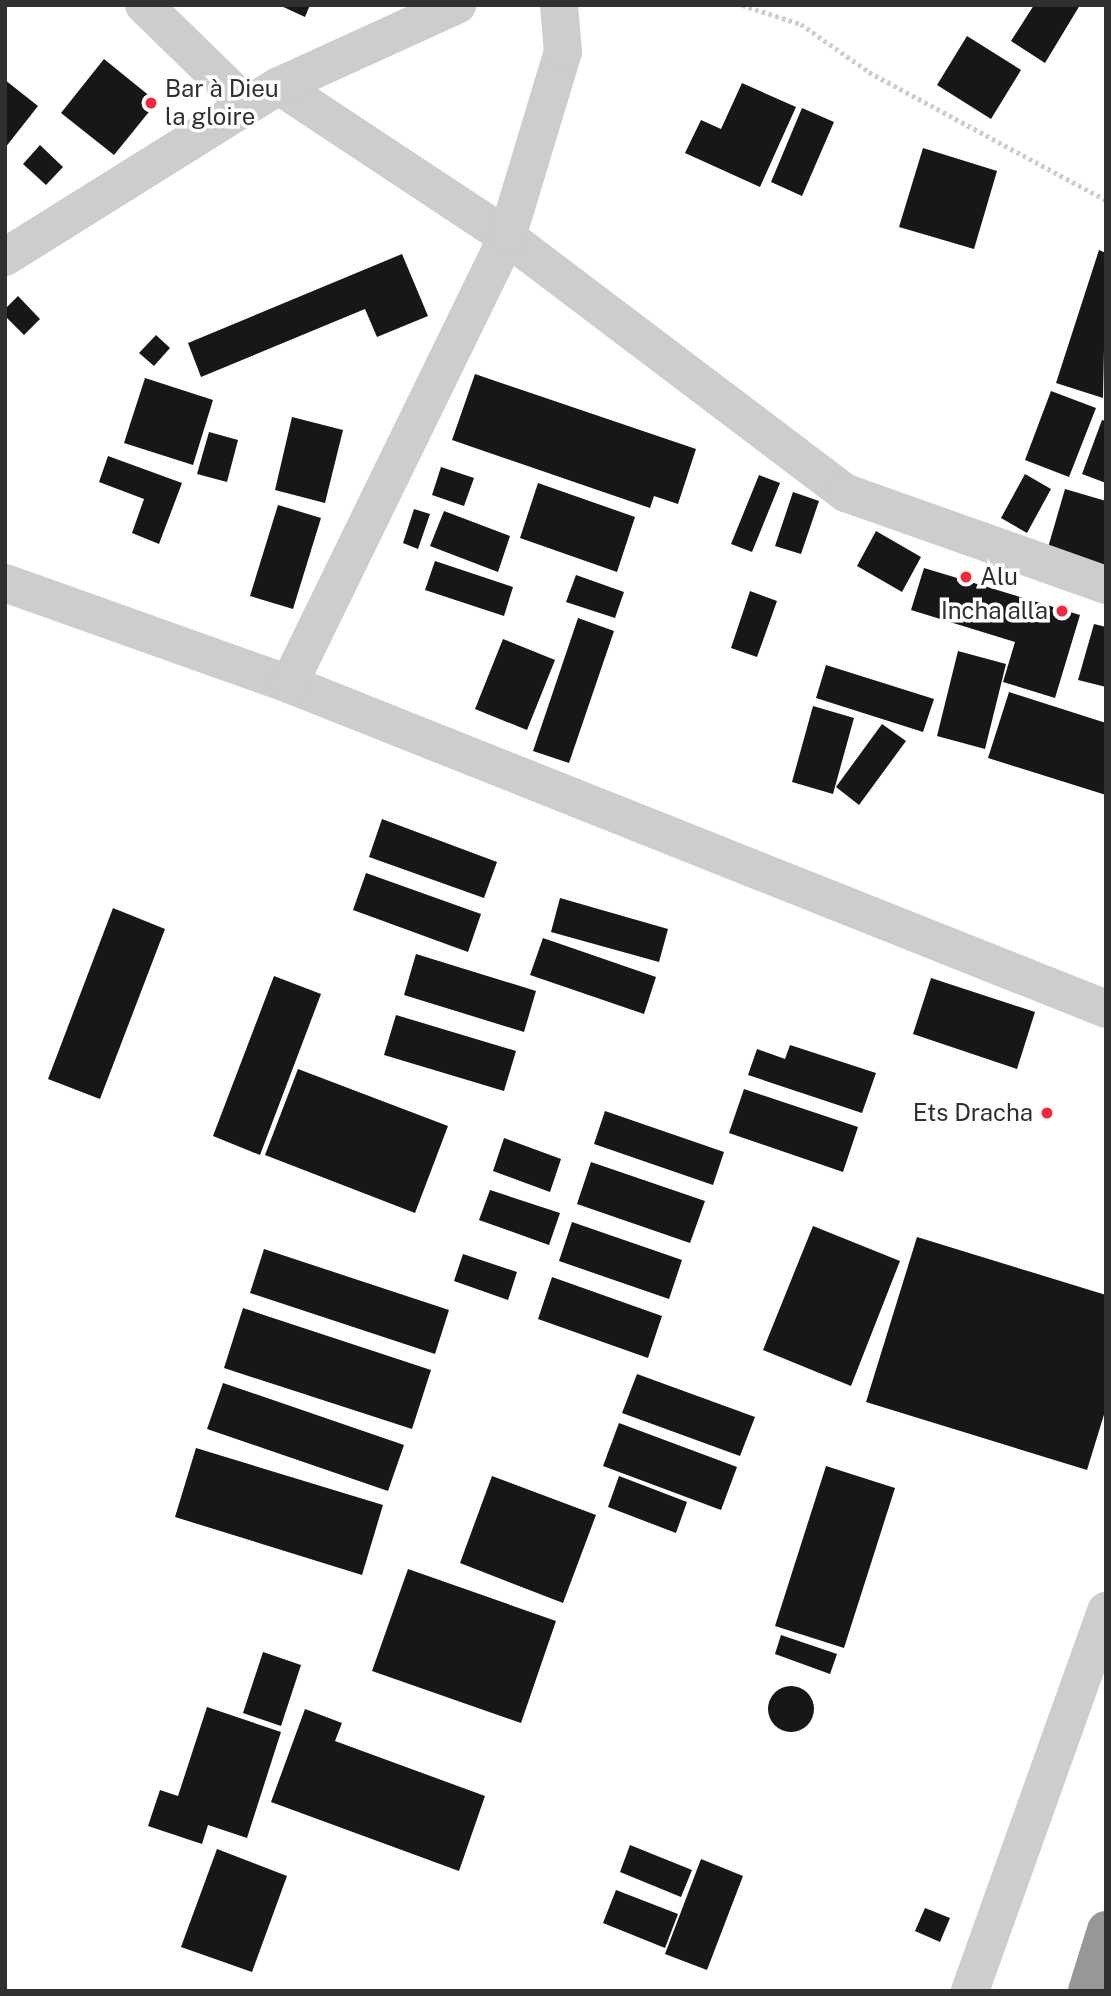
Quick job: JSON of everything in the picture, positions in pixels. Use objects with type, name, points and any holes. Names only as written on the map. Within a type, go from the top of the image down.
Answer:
[{"type":"highway","points":[[1087,1991],[1106,1930]]},
{"type":"street","points":[[144,5],[247,105]]},
{"type":"street","points":[[5,257],[279,86],[457,5]]},
{"type":"street","points":[[289,684],[507,237],[563,52],[559,5]]},
{"type":"street","points":[[279,86],[507,237],[845,493],[1106,585]]},
{"type":"street","points":[[5,583],[289,684],[1106,1009]]},
{"type":"street","points":[[970,1991],[1106,1611]]},
{"type":"path","points":[[742,5],[801,24],[869,72],[1106,200]]},
{"type":"building","points":[[279,5],[310,5],[305,17]]},
{"type":"building","points":[[1034,5],[1080,5],[1045,63],[1011,41]]},
{"type":"building","points":[[967,36],[1021,70],[991,119],[937,85]]},
{"type":"building","points":[[104,59],[157,102],[114,155],[61,113]]},
{"type":"building","points":[[5,80],[38,106],[5,148]]},
{"type":"building","points":[[742,83],[796,107],[760,187],[685,153],[701,120],[721,129]]},
{"type":"building","points":[[802,108],[834,122],[802,196],[771,182]]},
{"type":"building","points":[[40,145],[63,167],[46,185],[23,164]]},
{"type":"building","points":[[923,148],[997,171],[974,249],[899,227]]},
{"type":"building","points":[[1099,250],[1106,253],[1103,398],[1056,383]]},
{"type":"building","points":[[402,254],[428,316],[377,337],[365,309],[201,377],[188,343]]},
{"type":"building","points":[[18,296],[40,319],[24,335],[5,316],[5,309]]},
{"type":"building","points":[[156,335],[170,348],[154,366],[139,353]]},
{"type":"building","points":[[475,374],[696,449],[678,504],[654,496],[650,508],[452,440]]},
{"type":"building","points":[[145,378],[213,400],[193,465],[124,443]]},
{"type":"building","points":[[1051,391],[1096,408],[1069,477],[1025,460]]},
{"type":"building","points":[[292,417],[343,430],[325,503],[275,490]]},
{"type":"building","points":[[1102,420],[1106,421],[1106,483],[1082,474]]},
{"type":"building","points":[[209,432],[238,440],[227,482],[197,474]]},
{"type":"building","points":[[108,456],[182,483],[159,544],[132,533],[144,499],[99,482]]},
{"type":"building","points":[[441,467],[474,478],[464,506],[432,495]]},
{"type":"building","points":[[1025,474],[1051,489],[1027,533],[1001,518]]},
{"type":"building","points":[[759,475],[780,483],[752,552],[731,544]]},
{"type":"building","points":[[538,483],[635,517],[617,572],[520,538]]},
{"type":"building","points":[[1065,489],[1106,501],[1106,570],[1047,551]]},
{"type":"building","points":[[793,492],[819,501],[801,554],[775,546]]},
{"type":"building","points":[[278,505],[321,518],[293,609],[250,596]]},
{"type":"building","points":[[414,509],[430,514],[418,549],[403,543]]},
{"type":"building","points":[[444,511],[510,536],[498,572],[430,546]]},
{"type":"building","points":[[876,531],[921,557],[902,592],[857,566]]},
{"type":"building","points":[[435,561],[513,587],[504,616],[425,590]]},
{"type":"building","points":[[924,568],[1080,615],[1055,698],[1003,682],[1015,642],[911,610]]},
{"type":"building","points":[[576,575],[624,592],[615,618],[566,602]]},
{"type":"building","points":[[750,591],[777,601],[757,657],[731,648]]},
{"type":"building","points":[[578,618],[614,631],[569,763],[533,751]]},
{"type":"building","points":[[1094,624],[1106,627],[1106,687],[1078,680]]},
{"type":"building","points":[[503,639],[555,660],[527,730],[475,709]]},
{"type":"building","points":[[958,651],[1006,664],[985,749],[937,736]]},
{"type":"building","points":[[826,665],[934,699],[923,732],[816,698]]},
{"type":"building","points":[[1009,692],[1106,723],[1106,795],[988,758]]},
{"type":"building","points":[[813,706],[854,718],[833,794],[792,782]]},
{"type":"building","points":[[882,724],[906,741],[859,805],[836,787]]},
{"type":"building","points":[[382,819],[497,862],[484,898],[369,857]]},
{"type":"building","points":[[366,873],[481,914],[468,952],[353,910]]},
{"type":"building","points":[[560,898],[668,929],[659,962],[551,932]]},
{"type":"building","points":[[113,908],[165,929],[100,1099],[48,1079]]},
{"type":"building","points":[[543,938],[656,977],[644,1014],[530,975]]},
{"type":"building","points":[[416,954],[536,991],[524,1032],[404,995]]},
{"type":"building","points":[[274,976],[321,994],[260,1155],[213,1136]]},
{"type":"building","points":[[931,978],[1035,1012],[1017,1069],[913,1034]]},
{"type":"building","points":[[396,1015],[516,1051],[504,1091],[384,1055]]},
{"type":"building","points":[[790,1045],[876,1073],[862,1113],[748,1075],[757,1049],[785,1059]]},
{"type":"building","points":[[298,1069],[448,1126],[415,1213],[265,1155]]},
{"type":"building","points":[[744,1089],[858,1127],[843,1172],[729,1133]]},
{"type":"building","points":[[605,1111],[724,1152],[713,1185],[594,1144]]},
{"type":"building","points":[[504,1138],[561,1159],[550,1192],[493,1171]]},
{"type":"building","points":[[591,1162],[705,1201],[690,1243],[577,1204]]},
{"type":"building","points":[[490,1190],[560,1213],[549,1245],[479,1220]]},
{"type":"building","points":[[572,1222],[682,1260],[669,1299],[559,1261]]},
{"type":"building","points":[[813,1226],[900,1261],[851,1386],[763,1350]]},
{"type":"building","points":[[917,1237],[1106,1295],[1106,1408],[1087,1470],[866,1402]]},
{"type":"building","points":[[264,1249],[449,1310],[435,1354],[250,1293]]},
{"type":"building","points":[[463,1254],[517,1272],[508,1300],[454,1281]]},
{"type":"building","points":[[552,1277],[662,1316],[648,1358],[538,1319]]},
{"type":"building","points":[[243,1308],[431,1370],[412,1429],[224,1368]]},
{"type":"building","points":[[637,1374],[755,1417],[740,1456],[622,1413]]},
{"type":"building","points":[[223,1383],[404,1445],[388,1491],[207,1429]]},
{"type":"building","points":[[619,1423],[737,1467],[721,1510],[603,1466]]},
{"type":"building","points":[[196,1448],[383,1505],[362,1575],[175,1517]]},
{"type":"building","points":[[826,1466],[895,1488],[844,1648],[775,1626]]},
{"type":"building","points":[[492,1476],[596,1515],[563,1603],[460,1563]]},
{"type":"building","points":[[619,1476],[687,1502],[676,1533],[608,1507]]},
{"type":"building","points":[[408,1569],[556,1621],[521,1723],[372,1671]]},
{"type":"building","points":[[781,1635],[837,1654],[830,1674],[775,1654]]},
{"type":"building","points":[[263,1652],[301,1665],[281,1726],[243,1713]]},
{"type":"building","points":[[791,1686],[807,1693],[814,1709],[807,1725],[791,1732],[775,1725],[768,1709],[775,1693]]},
{"type":"building","points":[[207,1707],[281,1732],[247,1838],[208,1825],[202,1844],[148,1826],[160,1790],[178,1796]]},
{"type":"building","points":[[305,1709],[342,1723],[335,1741],[485,1796],[459,1871],[271,1802]]},
{"type":"building","points":[[630,1845],[692,1870],[681,1897],[620,1872]]},
{"type":"building","points":[[217,1849],[287,1876],[252,1972],[181,1947]]},
{"type":"building","points":[[701,1859],[743,1876],[707,1970],[665,1954]]},
{"type":"building","points":[[616,1890],[678,1914],[665,1948],[603,1923]]},
{"type":"building","points":[[925,1908],[950,1918],[940,1942],[915,1931]]},
{"type":"place","name":"Bar à Dieu la gloire","points":[[151,103]]},
{"type":"place","name":"Alu","points":[[966,577]]},
{"type":"place","name":"Incha alla","points":[[1062,611]]},
{"type":"place","name":"Ets Dracha","points":[[1047,1113]]}]
